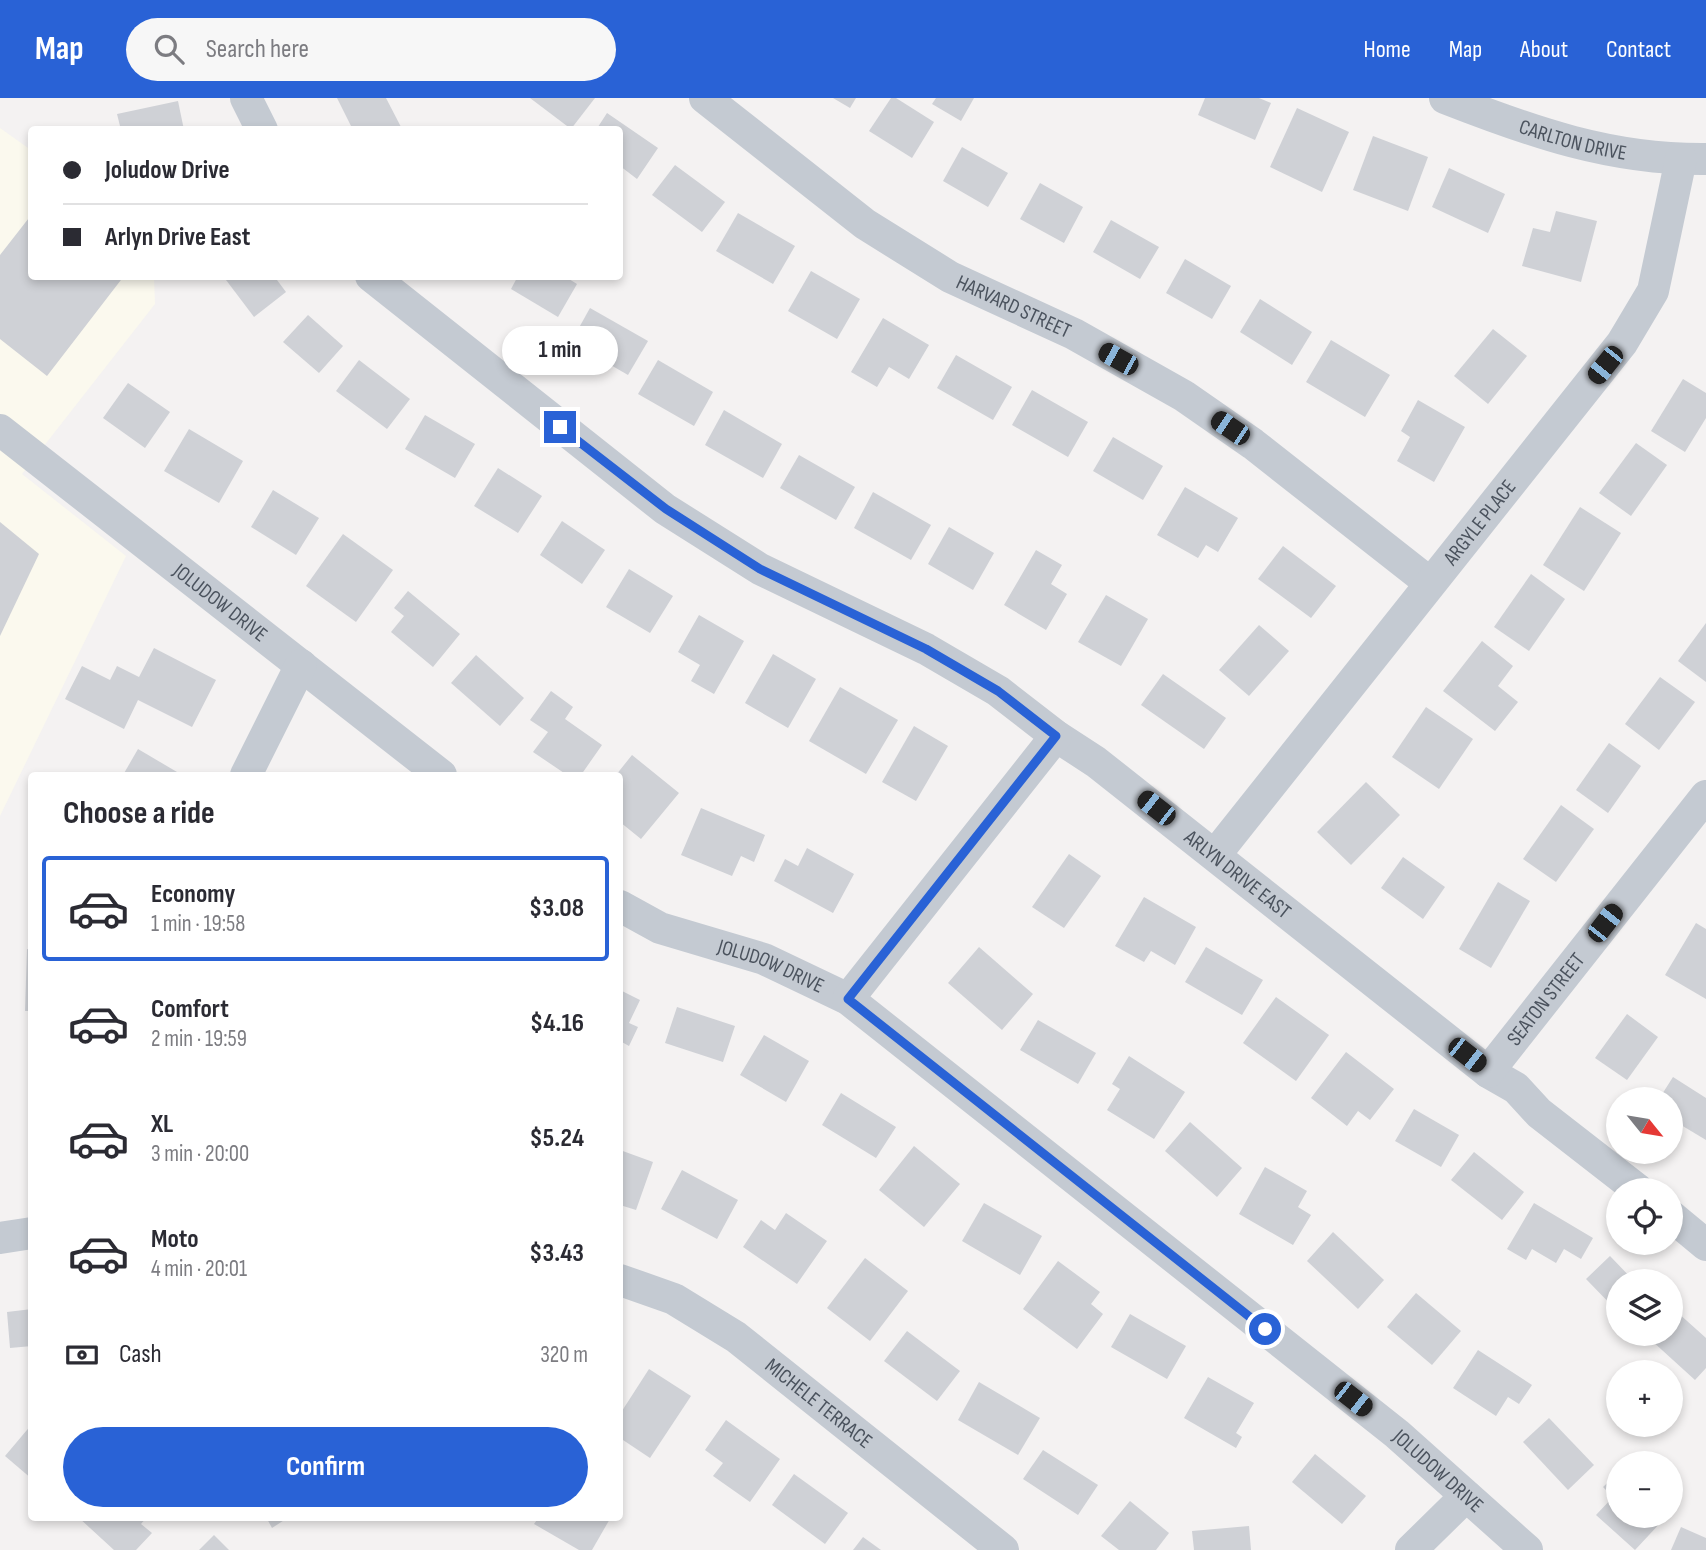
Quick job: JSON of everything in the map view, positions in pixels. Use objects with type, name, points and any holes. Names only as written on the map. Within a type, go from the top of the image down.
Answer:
[{"type":"street","points":[[246,98],[259,126]]},
{"type":"street","name":"HARVARD STREET","points":[[705,98],[876,231],[950,277],[1074,334],[1184,396],[1253,444],[1430,583]]},
{"type":"street","name":"CARLTON DRIVE","points":[[1445,98],[1538,134],[1594,149],[1694,159]]},
{"type":"street","name":"ARGYLE PLACE","points":[[1215,855],[1622,343],[1653,291],[1694,159]]},
{"type":"street","name":"ARLYN DRIVE EAST","points":[[376,280],[666,509],[760,569],[926,649],[998,691],[1056,736],[1096,762],[1488,1072],[1516,1088],[1539,1113],[1623,1178]]},
{"type":"street","name":"JOLUDOW DRIVE","points":[[0,430],[437,772]]},
{"type":"street","points":[[248,772],[301,665]]},
{"type":"street","points":[[848,999],[1056,736]]},
{"type":"street","name":"SEATON STREET","points":[[1488,1072],[1706,796]]},
{"type":"street","name":"JOLUDOW DRIVE","points":[[623,908],[660,928],[764,960],[848,999],[1397,1434],[1500,1523],[1527,1550]]},
{"type":"street","points":[[1683,1226],[1706,1245]]},
{"type":"street","points":[[0,1238],[28,1234]]},
{"type":"street","name":"MICHELE TERRACE","points":[[623,1281],[674,1299],[736,1337],[1003,1550]]},
{"type":"street","points":[[1412,1550],[1466,1496]]},
{"type":"shaded area","points":[[0,128],[28,148],[28,280],[154,280],[155,304],[22,474],[126,556],[0,816]]},
{"type":"building","points":[[337,98],[386,98],[400,126],[351,126]]},
{"type":"building","points":[[530,98],[595,98],[573,126],[567,126]]},
{"type":"building","points":[[833,98],[856,98],[850,108]]},
{"type":"building","points":[[891,98],[896,98],[934,122],[912,158],[869,131]]},
{"type":"building","points":[[936,98],[974,98],[961,121],[932,104]]},
{"type":"building","points":[[1205,98],[1259,98],[1271,103],[1255,140],[1198,115]]},
{"type":"building","points":[[178,101],[183,126],[120,126],[117,114]]},
{"type":"building","points":[[1297,108],[1349,132],[1322,192],[1270,167]]},
{"type":"building","points":[[607,113],[658,148],[637,179],[623,168],[623,126],[599,126]]},
{"type":"building","points":[[1373,136],[1428,157],[1408,211],[1353,190]]},
{"type":"building","points":[[962,147],[1008,173],[988,207],[943,181]]},
{"type":"building","points":[[675,165],[725,202],[702,232],[652,195]]},
{"type":"building","points":[[1449,168],[1505,194],[1488,233],[1432,207]]},
{"type":"building","points":[[1040,183],[1083,207],[1064,243],[1020,219]]},
{"type":"building","points":[[1556,211],[1597,221],[1581,282],[1522,266],[1533,228],[1550,232]]},
{"type":"building","points":[[738,213],[795,246],[773,284],[716,251]]},
{"type":"building","points":[[28,219],[28,280],[121,280],[47,376],[0,339],[0,255]]},
{"type":"building","points":[[1111,220],[1159,247],[1140,279],[1093,252]]},
{"type":"building","points":[[1185,259],[1231,286],[1212,319],[1166,293]]},
{"type":"building","points":[[811,271],[860,299],[837,339],[788,311]]},
{"type":"building","points":[[226,280],[277,280],[286,292],[254,317]]},
{"type":"building","points":[[516,280],[570,280],[577,284],[558,317],[511,289]]},
{"type":"building","points":[[1260,299],[1312,332],[1292,365],[1240,332]]},
{"type":"building","points":[[590,308],[648,341],[628,375],[571,342]]},
{"type":"building","points":[[308,315],[343,346],[319,373],[283,342]]},
{"type":"building","points":[[883,318],[929,345],[909,379],[889,367],[877,387],[851,372]]},
{"type":"building","points":[[1493,329],[1527,356],[1488,404],[1454,376]]},
{"type":"building","points":[[1331,340],[1390,375],[1365,417],[1306,382]]},
{"type":"building","points":[[956,355],[1012,387],[993,420],[937,388]]},
{"type":"building","points":[[359,360],[410,399],[387,429],[336,391]]},
{"type":"building","points":[[658,360],[713,392],[694,426],[638,394]]},
{"type":"building","points":[[1683,379],[1706,393],[1706,418],[1685,452],[1651,431]]},
{"type":"building","points":[[128,383],[170,412],[145,448],[103,418]]},
{"type":"building","points":[[1032,390],[1088,422],[1068,457],[1012,425]]},
{"type":"building","points":[[1418,400],[1465,427],[1434,482],[1397,461],[1410,437],[1401,431]]},
{"type":"building","points":[[724,410],[782,444],[763,478],[705,445]]},
{"type":"building","points":[[425,415],[475,444],[455,478],[405,449]]},
{"type":"building","points":[[189,429],[243,461],[219,503],[164,471]]},
{"type":"building","points":[[1113,437],[1163,466],[1143,500],[1093,471]]},
{"type":"building","points":[[1636,443],[1667,465],[1631,516],[1599,493]]},
{"type":"building","points":[[799,455],[855,487],[836,520],[780,488]]},
{"type":"building","points":[[498,468],[542,496],[518,533],[474,506]]},
{"type":"building","points":[[1185,487],[1238,518],[1218,552],[1206,545],[1198,558],[1157,535]]},
{"type":"building","points":[[273,490],[319,518],[296,555],[251,527]]},
{"type":"building","points":[[873,492],[931,525],[911,560],[854,528]]},
{"type":"building","points":[[1580,507],[1621,533],[1584,591],[1543,565]]},
{"type":"building","points":[[562,521],[605,550],[582,584],[540,555]]},
{"type":"building","points":[[0,522],[39,554],[0,636]]},
{"type":"building","points":[[949,527],[994,553],[973,590],[928,564]]},
{"type":"building","points":[[343,534],[393,570],[356,622],[306,586]]},
{"type":"building","points":[[1283,546],[1336,586],[1311,618],[1258,579]]},
{"type":"building","points":[[1036,550],[1062,565],[1051,584],[1067,594],[1046,630],[1004,605]]},
{"type":"building","points":[[629,569],[673,596],[650,633],[606,607]]},
{"type":"building","points":[[1531,574],[1565,599],[1529,651],[1494,627]]},
{"type":"building","points":[[408,591],[460,634],[433,667],[391,632],[404,616],[394,608]]},
{"type":"building","points":[[1106,595],[1148,619],[1121,666],[1078,642]]},
{"type":"building","points":[[699,615],[744,641],[714,694],[691,681],[700,665],[678,652]]},
{"type":"building","points":[[1706,623],[1706,682],[1678,661]]},
{"type":"building","points":[[1259,625],[1289,651],[1249,696],[1219,670]]},
{"type":"building","points":[[1482,641],[1513,666],[1498,686],[1518,702],[1495,731],[1443,691]]},
{"type":"building","points":[[154,648],[216,680],[192,727],[138,700],[124,729],[65,699],[82,666],[110,680],[117,666],[139,677]]},
{"type":"building","points":[[773,654],[816,679],[788,728],[745,703]]},
{"type":"building","points":[[476,655],[524,698],[500,726],[451,683]]},
{"type":"building","points":[[1163,674],[1226,718],[1204,749],[1141,705]]},
{"type":"building","points":[[1660,677],[1695,702],[1659,750],[1625,724]]},
{"type":"building","points":[[840,687],[898,720],[866,774],[809,741]]},
{"type":"building","points":[[551,691],[573,707],[565,719],[602,745],[583,772],[563,772],[533,752],[548,732],[530,720]]},
{"type":"building","points":[[1426,707],[1473,739],[1439,789],[1392,757]]},
{"type":"building","points":[[914,726],[948,746],[916,801],[882,782]]},
{"type":"building","points":[[1609,743],[1641,766],[1608,813],[1576,790]]},
{"type":"building","points":[[138,749],[177,772],[125,772]]},
{"type":"building","points":[[632,755],[679,793],[641,839],[623,824],[623,772],[618,772]]},
{"type":"building","points":[[1366,782],[1400,815],[1351,865],[1317,832]]},
{"type":"building","points":[[1561,805],[1594,829],[1556,882],[1523,859]]},
{"type":"building","points":[[701,808],[765,835],[754,862],[741,856],[732,876],[681,855]]},
{"type":"building","points":[[807,848],[854,874],[833,913],[774,881],[785,859],[798,866]]},
{"type":"building","points":[[1069,854],[1101,876],[1064,928],[1032,907]]},
{"type":"building","points":[[1403,857],[1445,887],[1423,919],[1381,888]]},
{"type":"building","points":[[1498,882],[1530,901],[1491,968],[1459,949]]},
{"type":"building","points":[[1144,897],[1196,927],[1175,965],[1151,951],[1144,962],[1115,946]]},
{"type":"building","points":[[1696,923],[1706,929],[1706,999],[1665,975]]},
{"type":"building","points":[[979,947],[1033,994],[1002,1030],[948,983]]},
{"type":"building","points":[[1206,947],[1263,980],[1242,1015],[1185,982]]},
{"type":"building","points":[[27,949],[28,1011],[25,1011]]},
{"type":"building","points":[[623,992],[640,1000],[629,1023],[638,1027],[629,1046],[623,1043]]},
{"type":"building","points":[[1276,997],[1329,1035],[1296,1081],[1243,1043]]},
{"type":"building","points":[[677,1007],[735,1026],[723,1062],[665,1043]]},
{"type":"building","points":[[1627,1014],[1658,1037],[1627,1080],[1595,1058]]},
{"type":"building","points":[[1038,1020],[1096,1053],[1078,1084],[1020,1050]]},
{"type":"building","points":[[764,1035],[809,1061],[786,1102],[740,1075]]},
{"type":"building","points":[[1346,1052],[1394,1089],[1370,1120],[1358,1111],[1347,1126],[1311,1098]]},
{"type":"building","points":[[1129,1056],[1185,1092],[1154,1139],[1107,1110],[1120,1089],[1112,1084]]},
{"type":"building","points":[[1673,1077],[1706,1098],[1706,1140],[1684,1127],[1684,1087],[1667,1087]]},
{"type":"building","points":[[841,1093],[896,1127],[876,1158],[822,1125]]},
{"type":"building","points":[[1414,1109],[1459,1135],[1441,1167],[1395,1141]]},
{"type":"building","points":[[1190,1122],[1242,1168],[1217,1197],[1165,1151]]},
{"type":"building","points":[[914,1146],[960,1184],[924,1227],[879,1190]]},
{"type":"building","points":[[623,1151],[653,1162],[636,1210],[623,1206]]},
{"type":"building","points":[[1474,1152],[1524,1192],[1502,1220],[1451,1180]]},
{"type":"building","points":[[1265,1167],[1307,1191],[1298,1207],[1311,1215],[1293,1245],[1239,1214]]},
{"type":"building","points":[[682,1170],[738,1200],[717,1239],[661,1209]]},
{"type":"building","points":[[984,1203],[1042,1236],[1020,1275],[962,1241]]},
{"type":"building","points":[[1534,1203],[1593,1238],[1581,1259],[1564,1249],[1556,1263],[1532,1249],[1526,1260],[1507,1249]]},
{"type":"building","points":[[786,1213],[827,1241],[797,1284],[743,1247],[761,1220],[775,1230]]},
{"type":"building","points":[[1333,1232],[1384,1280],[1358,1309],[1307,1261]]},
{"type":"building","points":[[1610,1256],[1622,1269],[1606,1269],[1606,1300],[1586,1279]]},
{"type":"building","points":[[865,1258],[908,1291],[870,1341],[827,1308]]},
{"type":"building","points":[[1058,1261],[1100,1292],[1091,1304],[1103,1314],[1077,1349],[1023,1309]]},
{"type":"building","points":[[1416,1293],[1461,1331],[1432,1365],[1387,1327]]},
{"type":"building","points":[[28,1309],[28,1346],[10,1348],[7,1312]]},
{"type":"building","points":[[1130,1314],[1186,1346],[1167,1379],[1111,1347]]},
{"type":"building","points":[[1683,1317],[1706,1338],[1706,1368],[1695,1380],[1683,1369],[1683,1360],[1673,1360],[1658,1346],[1683,1346]]},
{"type":"building","points":[[907,1331],[960,1371],[937,1401],[884,1361]]},
{"type":"building","points":[[1478,1350],[1532,1385],[1519,1404],[1508,1397],[1496,1416],[1453,1388]]},
{"type":"building","points":[[649,1369],[691,1396],[650,1458],[623,1440],[623,1409]]},
{"type":"building","points":[[1208,1377],[1254,1403],[1236,1433],[1242,1437],[1236,1448],[1184,1418]]},
{"type":"building","points":[[979,1382],[1040,1418],[1018,1455],[958,1420]]},
{"type":"building","points":[[1549,1418],[1594,1465],[1568,1490],[1523,1442]]},
{"type":"building","points":[[726,1420],[780,1459],[750,1502],[713,1476],[723,1463],[705,1450]]},
{"type":"building","points":[[28,1429],[28,1476],[5,1456]]},
{"type":"building","points":[[1043,1450],[1098,1485],[1078,1515],[1023,1479]]},
{"type":"building","points":[[1315,1454],[1366,1496],[1342,1524],[1292,1482]]},
{"type":"building","points":[[794,1474],[848,1513],[825,1544],[772,1505]]},
{"type":"building","points":[[1130,1501],[1169,1533],[1156,1550],[1119,1550],[1101,1536]]},
{"type":"building","points":[[1606,1504],[1606,1524],[1596,1515]]},
{"type":"building","points":[[82,1521],[144,1521],[141,1524],[152,1533],[136,1550],[114,1550]]},
{"type":"building","points":[[268,1521],[283,1521],[272,1528]]},
{"type":"building","points":[[536,1521],[609,1521],[592,1550],[579,1550],[534,1524]]},
{"type":"building","points":[[1249,1526],[1251,1550],[1194,1550],[1192,1531]]},
{"type":"building","points":[[1610,1528],[1656,1528],[1635,1550]]},
{"type":"building","points":[[1681,1528],[1706,1538],[1706,1550],[1671,1550]]},
{"type":"building","points":[[214,1535],[229,1550],[199,1550]]},
{"type":"building","points":[[863,1537],[881,1550],[853,1550]]},
{"type":"route","points":[[560,427],[666,509],[760,569],[926,649],[998,691],[1056,736],[848,999],[1265,1329]]}]
